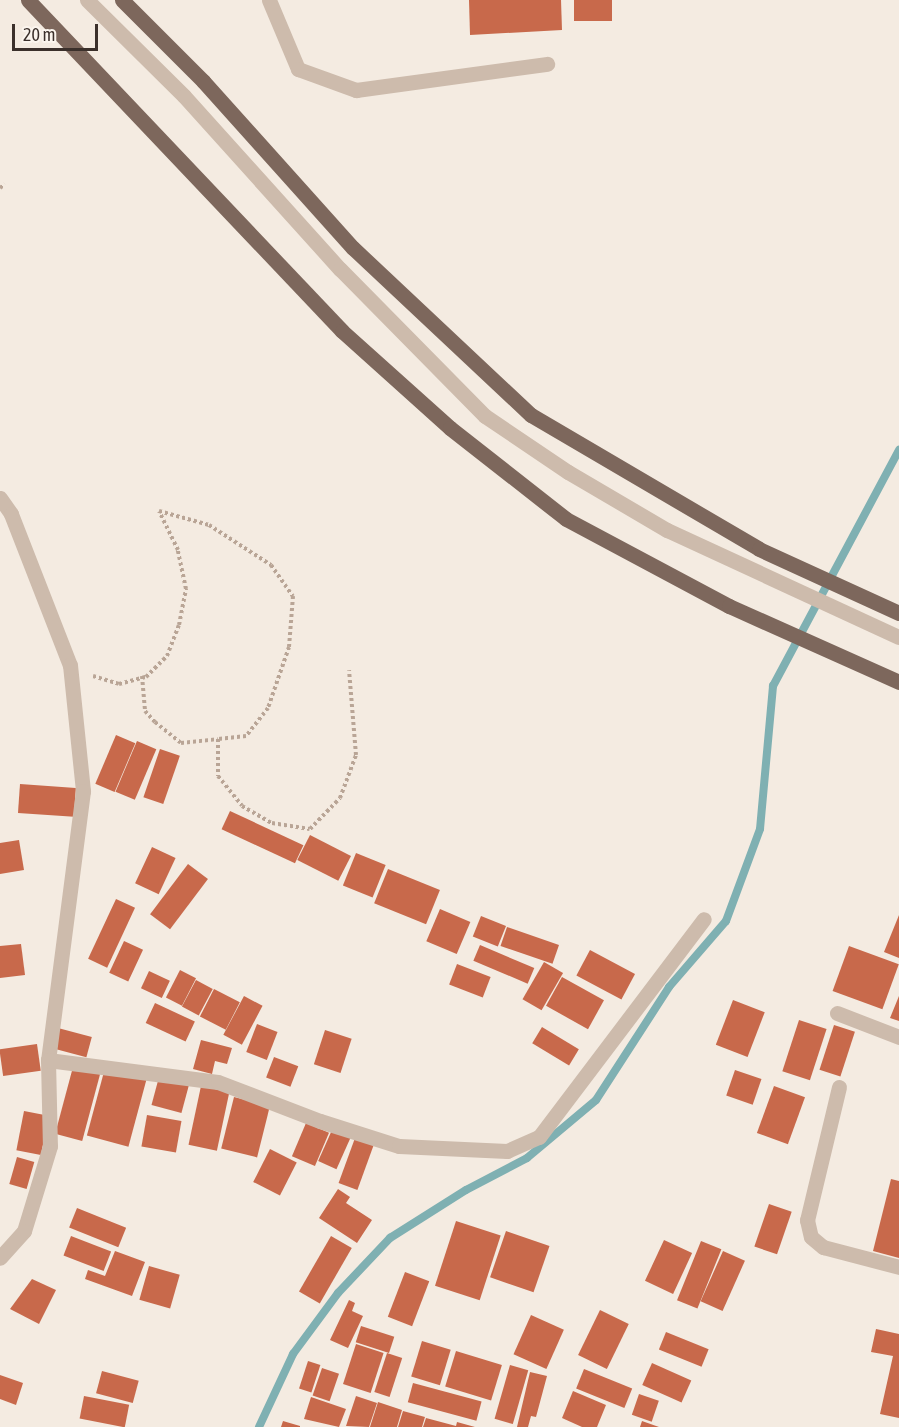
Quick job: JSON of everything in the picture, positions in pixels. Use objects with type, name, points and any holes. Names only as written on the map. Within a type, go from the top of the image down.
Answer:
[{"type":"main road","points":[[28,0],[342,331],[450,428],[566,519],[729,606],[895,680]]},
{"type":"main road","points":[[122,0],[203,81],[353,248],[531,415],[759,549],[899,613]]},
{"type":"street","points":[[87,0],[192,104],[340,269],[485,416],[568,472],[647,518],[757,574],[898,637]]},
{"type":"street","points":[[269,0],[298,69],[356,90],[547,63]]},
{"type":"street","points":[[0,498],[11,514],[70,665],[83,791],[48,1060],[52,1105],[50,1146],[24,1231],[0,1258]]},
{"type":"street","points":[[48,1060],[218,1082],[320,1121],[399,1146],[507,1151],[539,1137],[704,919]]},
{"type":"street","points":[[837,1013],[899,1036]]},
{"type":"street","points":[[839,1087],[807,1220],[811,1237],[823,1247],[899,1267]]},
{"type":"path","points":[[0,188],[4,184]]},
{"type":"path","points":[[70,665],[119,684],[142,676],[146,677],[167,656],[186,589],[178,550],[159,511],[209,525],[271,565],[293,596],[290,647],[282,676],[268,708],[246,736],[181,743],[145,711],[142,676]]},
{"type":"path","points":[[218,739],[218,776],[242,806],[272,823],[310,829],[340,798],[356,755],[349,670]]},
{"type":"building","points":[[469,0],[561,0],[562,30],[470,35]]},
{"type":"building","points":[[574,0],[612,0],[612,21],[574,21]]},
{"type":"building","points":[[116,735],[135,743],[115,792],[95,784]]},
{"type":"building","points":[[137,741],[156,749],[135,800],[116,792]]},
{"type":"building","points":[[160,749],[180,756],[163,804],[143,797]]},
{"type":"building","points":[[20,784],[76,788],[74,817],[18,813]]},
{"type":"building","points":[[230,811],[303,845],[295,863],[222,829]]},
{"type":"building","points":[[310,835],[351,856],[338,881],[297,860]]},
{"type":"building","points":[[19,840],[24,870],[0,874],[0,843]]},
{"type":"building","points":[[152,847],[176,858],[159,894],[135,883]]},
{"type":"building","points":[[356,853],[386,865],[373,897],[343,885]]},
{"type":"building","points":[[188,864],[208,879],[170,929],[150,914]]},
{"type":"building","points":[[388,869],[440,890],[426,924],[374,903]]},
{"type":"building","points":[[116,899],[135,908],[107,968],[88,959]]},
{"type":"building","points":[[440,909],[470,922],[457,954],[426,941]]},
{"type":"building","points":[[899,915],[899,958],[884,952]]},
{"type":"building","points":[[481,916],[506,926],[498,947],[473,936]]},
{"type":"building","points":[[507,927],[559,945],[552,964],[500,946]]},
{"type":"building","points":[[124,941],[143,950],[128,982],[109,973]]},
{"type":"building","points":[[21,944],[25,975],[0,978],[0,946]]},
{"type":"building","points":[[480,945],[534,968],[528,984],[473,961]]},
{"type":"building","points":[[849,946],[899,964],[882,1009],[833,991]]},
{"type":"building","points":[[590,950],[635,974],[621,1000],[576,976]]},
{"type":"building","points":[[544,962],[563,973],[542,1010],[522,999]]},
{"type":"building","points":[[457,964],[491,977],[483,997],[449,985]]},
{"type":"building","points":[[180,970],[196,978],[182,1006],[166,998]]},
{"type":"building","points":[[149,971],[170,981],[162,998],[141,988]]},
{"type":"building","points":[[562,977],[604,1000],[588,1029],[546,1006]]},
{"type":"building","points":[[196,980],[213,989],[199,1015],[182,1006]]},
{"type":"building","points":[[214,989],[240,1002],[226,1030],[200,1017]]},
{"type":"building","points":[[244,996],[263,1006],[242,1045],[223,1035]]},
{"type":"building","points":[[899,996],[899,1021],[890,1018]]},
{"type":"building","points":[[733,1000],[765,1012],[748,1057],[716,1045]]},
{"type":"building","points":[[155,1003],[195,1022],[186,1042],[146,1023]]},
{"type":"building","points":[[799,1020],[827,1029],[810,1080],[782,1071]]},
{"type":"building","points":[[257,1024],[278,1032],[267,1060],[246,1052]]},
{"type":"building","points":[[834,1025],[855,1032],[840,1076],[819,1070]]},
{"type":"building","points":[[542,1027],[579,1049],[569,1065],[532,1043]]},
{"type":"building","points":[[58,1028],[92,1037],[86,1057],[53,1048]]},
{"type":"building","points":[[325,1030],[352,1039],[341,1073],[314,1064]]},
{"type":"building","points":[[201,1040],[232,1048],[227,1064],[215,1061],[212,1074],[193,1069]]},
{"type":"building","points":[[37,1044],[41,1071],[3,1076],[0,1049]]},
{"type":"building","points":[[274,1057],[298,1066],[290,1087],[266,1078]]},
{"type":"building","points":[[73,1067],[100,1074],[82,1141],[55,1134]]},
{"type":"building","points":[[105,1068],[147,1079],[128,1147],[87,1136]]},
{"type":"building","points":[[735,1070],[761,1079],[753,1105],[726,1096]]},
{"type":"building","points":[[159,1077],[189,1085],[181,1113],[151,1105]]},
{"type":"building","points":[[201,1086],[229,1092],[217,1151],[189,1145]]},
{"type":"building","points":[[774,1086],[805,1097],[788,1144],[757,1133]]},
{"type":"building","points":[[234,1097],[270,1106],[257,1157],[221,1148]]},
{"type":"building","points":[[24,1111],[49,1116],[41,1155],[16,1150]]},
{"type":"building","points":[[147,1115],[181,1121],[176,1153],[141,1147]]},
{"type":"building","points":[[306,1123],[329,1133],[315,1166],[292,1156]]},
{"type":"building","points":[[332,1130],[350,1138],[336,1169],[318,1161]]},
{"type":"building","points":[[355,1138],[374,1145],[357,1190],[339,1183]]},
{"type":"building","points":[[270,1149],[297,1163],[280,1196],[253,1182]]},
{"type":"building","points":[[17,1157],[34,1162],[27,1189],[9,1184]]},
{"type":"building","points":[[891,1179],[899,1181],[899,1258],[873,1251]]},
{"type":"building","points":[[338,1189],[350,1197],[346,1203],[372,1220],[357,1243],[319,1218]]},
{"type":"building","points":[[769,1204],[792,1212],[777,1254],[754,1247]]},
{"type":"building","points":[[77,1208],[126,1228],[118,1247],[69,1227]]},
{"type":"building","points":[[456,1221],[501,1236],[480,1300],[435,1286]]},
{"type":"building","points":[[506,1231],[549,1246],[534,1292],[490,1277]]},
{"type":"building","points":[[71,1236],[111,1251],[104,1271],[63,1256]]},
{"type":"building","points":[[331,1236],[352,1248],[320,1303],[299,1291]]},
{"type":"building","points":[[664,1240],[692,1253],[673,1294],[645,1281]]},
{"type":"building","points":[[701,1241],[721,1249],[697,1309],[677,1300]]},
{"type":"building","points":[[115,1251],[145,1262],[132,1296],[85,1279],[88,1270],[105,1276]]},
{"type":"building","points":[[723,1251],[745,1261],[723,1311],[701,1301]]},
{"type":"building","points":[[149,1266],[180,1275],[170,1308],[139,1300]]},
{"type":"building","points":[[405,1272],[429,1281],[412,1326],[388,1317]]},
{"type":"building","points":[[32,1279],[56,1290],[39,1324],[10,1309]]},
{"type":"building","points":[[349,1300],[355,1303],[352,1311],[363,1316],[348,1348],[330,1340]]},
{"type":"building","points":[[600,1310],[629,1324],[607,1369],[578,1355]]},
{"type":"building","points":[[531,1315],[564,1330],[546,1369],[514,1354]]},
{"type":"building","points":[[361,1326],[394,1337],[389,1353],[356,1342]]},
{"type":"building","points":[[876,1329],[899,1334],[899,1418],[880,1414],[893,1356],[871,1352]]},
{"type":"building","points":[[666,1332],[709,1349],[702,1367],[659,1350]]},
{"type":"building","points":[[422,1341],[451,1350],[440,1385],[411,1376]]},
{"type":"building","points":[[356,1344],[384,1353],[371,1393],[343,1384]]},
{"type":"building","points":[[456,1351],[502,1365],[491,1400],[445,1386]]},
{"type":"building","points":[[387,1353],[402,1358],[390,1397],[374,1392]]},
{"type":"building","points":[[308,1361],[320,1365],[311,1393],[299,1389]]},
{"type":"building","points":[[652,1363],[691,1380],[682,1402],[642,1385]]},
{"type":"building","points":[[510,1365],[528,1370],[513,1424],[495,1419]]},
{"type":"building","points":[[322,1368],[339,1374],[330,1401],[313,1395]]},
{"type":"building","points":[[584,1369],[632,1388],[624,1408],[576,1388]]},
{"type":"building","points":[[102,1371],[139,1381],[133,1403],[96,1393]]},
{"type":"building","points":[[530,1372],[547,1376],[536,1417],[531,1416],[528,1427],[517,1427]]},
{"type":"building","points":[[0,1375],[23,1383],[16,1405],[0,1399]]},
{"type":"building","points":[[413,1383],[482,1401],[476,1421],[408,1402]]},
{"type":"building","points":[[573,1391],[606,1405],[597,1427],[582,1427],[562,1418]]},
{"type":"building","points":[[639,1394],[659,1401],[652,1422],[632,1415]]},
{"type":"building","points":[[84,1396],[129,1405],[125,1427],[80,1419]]},
{"type":"building","points":[[356,1396],[377,1403],[369,1427],[346,1426]]},
{"type":"building","points":[[311,1397],[346,1409],[339,1427],[304,1419]]},
{"type":"building","points":[[378,1402],[402,1410],[397,1427],[370,1427]]},
{"type":"building","points":[[403,1411],[425,1417],[422,1427],[398,1427]]},
{"type":"building","points":[[426,1418],[456,1426],[457,1422],[475,1427],[423,1427]]},
{"type":"building","points":[[283,1421],[300,1426],[300,1427],[281,1427]]},
{"type":"building","points":[[642,1421],[659,1427],[640,1427]]},
{"type":"waterway","points":[[259,1427],[293,1354],[338,1293],[390,1238],[466,1190],[527,1158],[596,1100],[669,987],[726,921],[760,829],[773,686],[899,450]]}]
